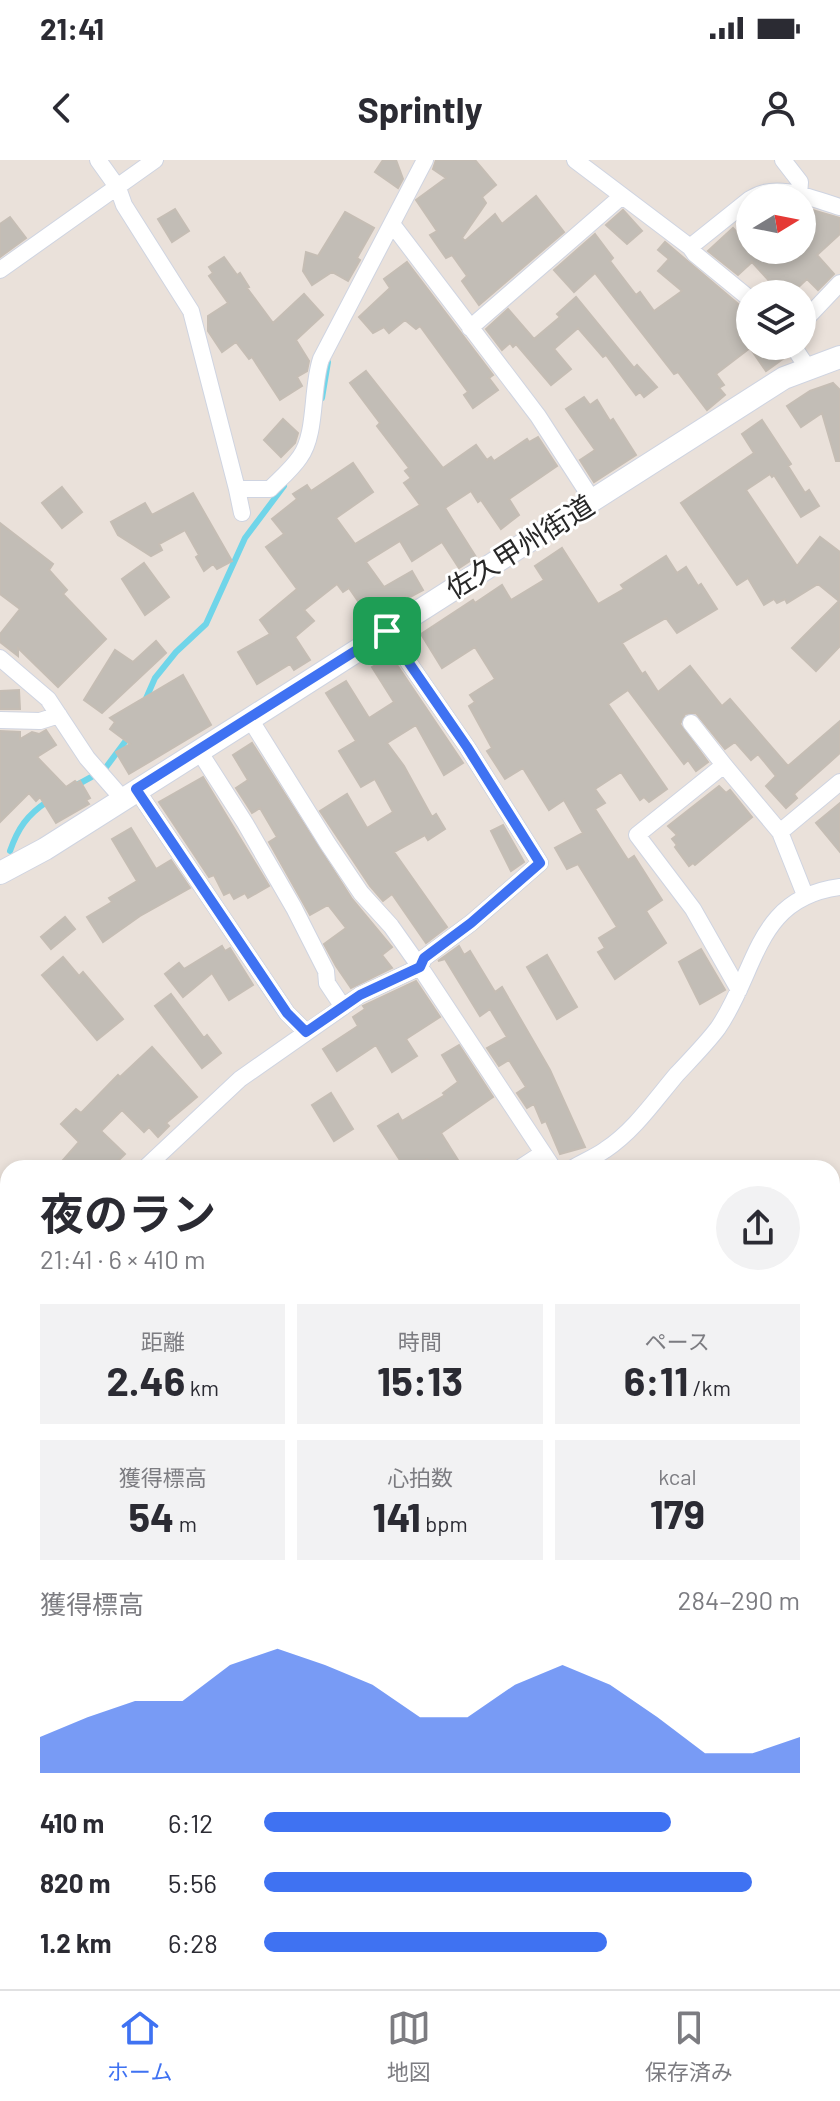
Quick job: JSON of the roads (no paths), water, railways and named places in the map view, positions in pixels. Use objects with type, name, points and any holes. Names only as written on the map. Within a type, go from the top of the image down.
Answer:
[{"type":"street","points":[[98,160],[191,311],[242,513]]},
{"type":"street","points":[[0,270],[155,160]]},
{"type":"street","points":[[237,489],[270,489],[302,456],[315,376],[321,359],[395,227],[425,160]]},
{"type":"street","points":[[575,160],[690,247],[736,288]]},
{"type":"street","points":[[783,160],[800,184]]},
{"type":"street","points":[[470,328],[622,196]]},
{"type":"street","points":[[816,200],[840,207]]},
{"type":"street","points":[[690,247],[736,211]]},
{"type":"street","points":[[395,227],[538,416],[593,501]]},
{"type":"street","points":[[816,308],[840,283]]},
{"type":"street","points":[[802,360],[807,367]]},
{"type":"street","name":"佐久甲州街道","points":[[0,873],[45,849],[784,378],[807,367],[837,365]]},
{"type":"street","points":[[154,1160],[240,1079],[360,995],[420,967],[424,958],[471,923],[540,863],[467,747],[387,631]]},
{"type":"street","points":[[0,658],[39,689],[87,758],[129,794],[278,1001],[306,1032]]},
{"type":"street","points":[[0,720],[40,721],[59,715]]},
{"type":"street","points":[[250,719],[361,893],[391,926],[420,967],[548,1160]]},
{"type":"street","points":[[691,723],[780,832],[805,895]]},
{"type":"street","points":[[199,751],[266,859],[326,971],[327,983],[343,1007]]},
{"type":"street","points":[[724,765],[637,835],[693,909],[739,990]]},
{"type":"street","points":[[780,832],[840,782]]},
{"type":"street","points":[[587,1160],[627,1133],[718,1028],[762,938],[777,916],[805,895],[840,887]]},
{"type":"street","points":[[532,1160],[543,1153]]},
{"type":"waterway","points":[[322,398],[328,362]]},
{"type":"waterway","points":[[144,703],[155,678],[176,652],[206,624],[245,538],[284,486]]},
{"type":"waterway","points":[[75,786],[104,770],[130,735]]},
{"type":"waterway","points":[[10,851],[24,823],[48,801]]}]
